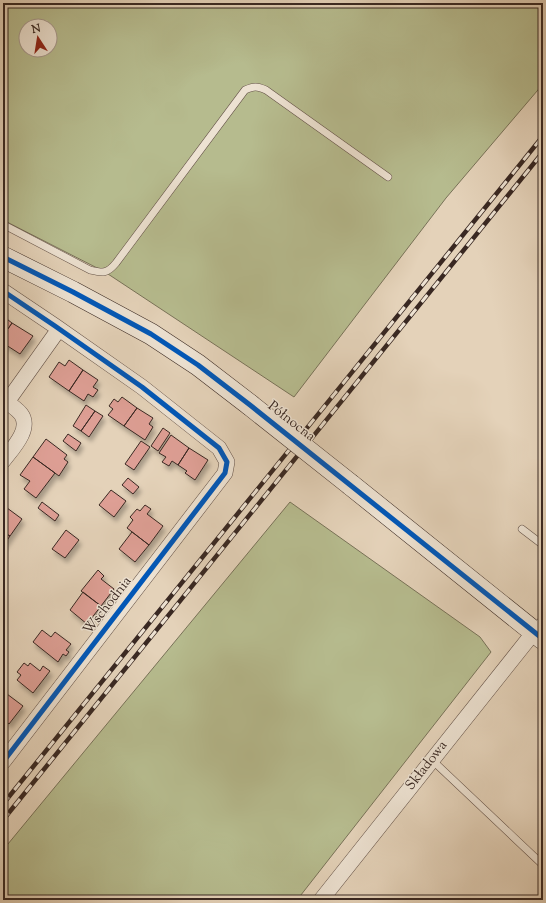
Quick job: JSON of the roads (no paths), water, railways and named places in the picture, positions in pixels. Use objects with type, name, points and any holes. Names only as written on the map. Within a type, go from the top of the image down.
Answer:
[{"type":"street","name":"Północna","points":[[3,257],[73,292],[151,334],[198,365],[540,630]]},
{"type":"street","points":[[3,291],[59,329],[5,401],[21,414],[25,425],[21,436],[3,461]]},
{"type":"street","name":"Wschodnia","points":[[3,762],[225,473],[227,462],[220,448],[208,438],[142,387],[59,329]]},
{"type":"street","name":"Składowa","points":[[321,900],[432,760],[540,630]]},
{"type":"lane","points":[[3,225],[90,270],[105,272],[111,269],[245,90],[253,87],[260,87],[266,90],[388,177]]},
{"type":"lane","points":[[522,529],[543,545]]},
{"type":"lane","points":[[432,760],[543,865]]},
{"type":"railway","points":[[3,804],[543,136]]},
{"type":"railway","points":[[3,820],[543,152]]}]
